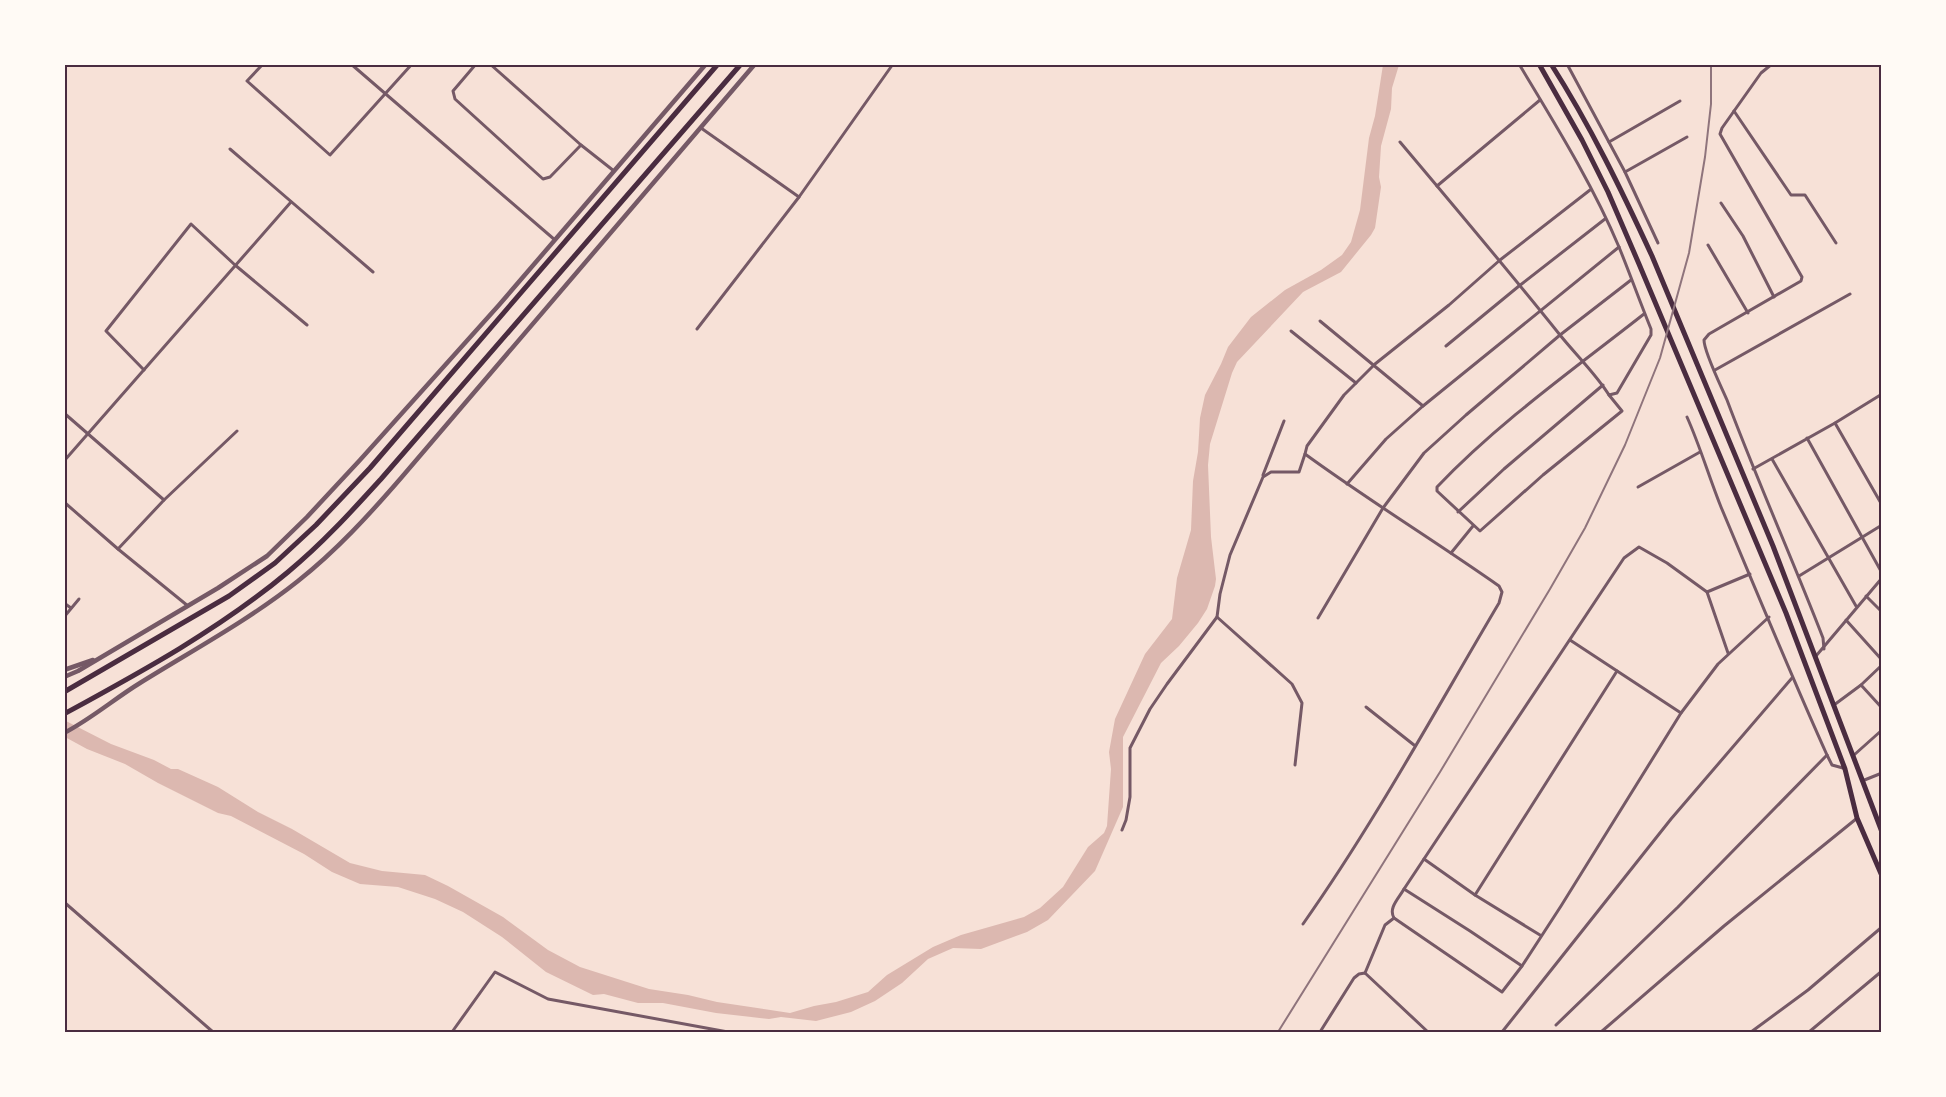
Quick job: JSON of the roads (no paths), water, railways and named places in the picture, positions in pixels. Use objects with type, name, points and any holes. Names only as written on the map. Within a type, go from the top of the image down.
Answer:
[{"type":"highway","points":[[64,692],[229,596],[275,563],[316,525],[370,468],[718,64]]},
{"type":"highway","points":[[64,714],[163,658],[243,607],[287,573],[331,534],[741,64]]},
{"type":"highway","points":[[1539,64],[1608,192],[1786,613],[1845,769],[1857,818],[1881,876]]},
{"type":"highway","points":[[1551,64],[1573,100],[1652,256],[1748,484],[1807,632],[1881,832]]},
{"type":"street","points":[[263,64],[247,81],[330,155],[412,64]]},
{"type":"street","points":[[351,64],[555,240]]},
{"type":"street","points":[[476,64],[453,91],[454,99],[543,179],[549,177],[581,144]]},
{"type":"street","points":[[490,64],[614,171]]},
{"type":"street","points":[[64,677],[188,606],[267,556],[308,517],[491,314],[706,64]]},
{"type":"street","points":[[64,733],[83,723],[123,693],[258,609],[297,582],[340,544],[394,486],[755,64]]},
{"type":"street","points":[[698,329],[799,197],[893,64]]},
{"type":"street","points":[[1519,64],[1563,136],[1619,247],[1652,334],[1617,393],[1609,395]]},
{"type":"street","points":[[1567,64],[1625,172],[1658,243]]},
{"type":"street","points":[[1772,64],[1761,72],[1722,128],[1722,138],[1802,277],[1801,281],[1709,334],[1704,340],[1704,347],[1799,576],[1823,638],[1824,649]]},
{"type":"street","points":[[1437,186],[1540,100]]},
{"type":"street","points":[[1609,142],[1680,101]]},
{"type":"street","points":[[1734,111],[1791,195],[1803,193],[1805,195],[1836,243]]},
{"type":"street","points":[[701,128],[799,197]]},
{"type":"street","points":[[1625,172],[1688,137]]},
{"type":"street","points":[[1400,142],[1500,260],[1519,286],[1582,363],[1603,385],[1622,411],[1543,475],[1480,531],[1437,491],[1437,487],[1456,467],[1518,413],[1582,363],[1644,314]]},
{"type":"street","points":[[230,149],[373,272]]},
{"type":"street","points":[[1263,477],[1271,472],[1296,474],[1299,472],[1307,446],[1318,430],[1344,395],[1375,364],[1449,305],[1500,260],[1590,190]]},
{"type":"street","points":[[64,461],[291,202]]},
{"type":"street","points":[[1721,203],[1743,236],[1774,297]]},
{"type":"street","points":[[1446,346],[1605,219]]},
{"type":"street","points":[[144,370],[106,331],[192,224],[307,325]]},
{"type":"street","points":[[1708,246],[1748,313]]},
{"type":"street","points":[[1347,484],[1386,439],[1423,406],[1619,247]]},
{"type":"street","points":[[1318,618],[1383,508],[1424,453],[1560,335],[1631,280]]},
{"type":"street","points":[[1715,370],[1850,294]]},
{"type":"street","points":[[1320,321],[1375,364],[1423,406]]},
{"type":"street","points":[[1291,331],[1356,383]]},
{"type":"street","points":[[1458,512],[1504,469],[1603,385]]},
{"type":"street","points":[[1753,469],[1881,394]]},
{"type":"street","points":[[64,413],[90,433],[164,500]]},
{"type":"street","points":[[1687,417],[1792,678],[1832,765],[1845,769]]},
{"type":"street","points":[[1122,830],[1130,797],[1130,748],[1150,709],[1217,617],[1230,555],[1284,421]]},
{"type":"street","points":[[1835,423],[1881,505]]},
{"type":"street","points":[[118,549],[164,500],[237,431]]},
{"type":"street","points":[[1807,438],[1881,573]]},
{"type":"street","points":[[1638,487],[1700,452]]},
{"type":"street","points":[[1303,924],[1345,862],[1501,598],[1502,592],[1499,586],[1305,454]]},
{"type":"street","points":[[1772,459],[1856,606]]},
{"type":"street","points":[[64,502],[188,606]]},
{"type":"street","points":[[1799,576],[1881,525]]},
{"type":"street","points":[[1451,553],[1473,526]]},
{"type":"street","points":[[1728,653],[1707,592],[1667,563],[1639,547],[1624,558],[1404,889],[1392,908],[1391,913],[1394,918],[1502,992],[1522,966],[1681,713],[1718,664],[1768,617]]},
{"type":"street","points":[[1707,592],[1750,574]]},
{"type":"street","points":[[1816,656],[1881,578]]},
{"type":"street","points":[[1865,596],[1881,612]]},
{"type":"street","points":[[64,617],[79,599]]},
{"type":"street","points":[[64,603],[71,608]]},
{"type":"street","points":[[1217,617],[1292,684],[1298,693],[1302,703],[1295,765]]},
{"type":"street","points":[[1846,620],[1881,660]]},
{"type":"street","points":[[1570,640],[1681,713]]},
{"type":"street","points":[[64,670],[101,657]]},
{"type":"street","points":[[1834,705],[1861,685],[1881,665]]},
{"type":"street","points":[[1475,895],[1617,672]]},
{"type":"street","points":[[1502,1032],[1671,819],[1792,678]]},
{"type":"street","points":[[1861,685],[1881,708]]},
{"type":"street","points":[[1366,707],[1414,746]]},
{"type":"street","points":[[1852,756],[1881,730]]},
{"type":"street","points":[[1556,1025],[1678,907],[1827,755]]},
{"type":"street","points":[[1862,781],[1881,773]]},
{"type":"street","points":[[1601,1032],[1724,926],[1857,818]]},
{"type":"street","points":[[1424,859],[1475,895],[1541,936]]},
{"type":"street","points":[[1404,889],[1522,966]]},
{"type":"street","points":[[64,902],[213,1032]]},
{"type":"street","points":[[1365,973],[1385,925],[1394,918]]},
{"type":"street","points":[[1751,1032],[1808,990],[1881,927]]},
{"type":"street","points":[[1809,1032],[1881,971]]},
{"type":"street","points":[[452,1032],[495,972],[548,999],[728,1032]]},
{"type":"street","points":[[1320,1032],[1354,978],[1365,973]]},
{"type":"street","points":[[1365,973],[1428,1032]]},
{"type":"railway","points":[[1278,1032],[1440,772],[1550,589],[1585,528],[1625,445],[1660,358],[1689,253],[1705,157],[1711,104],[1711,64]]}]
